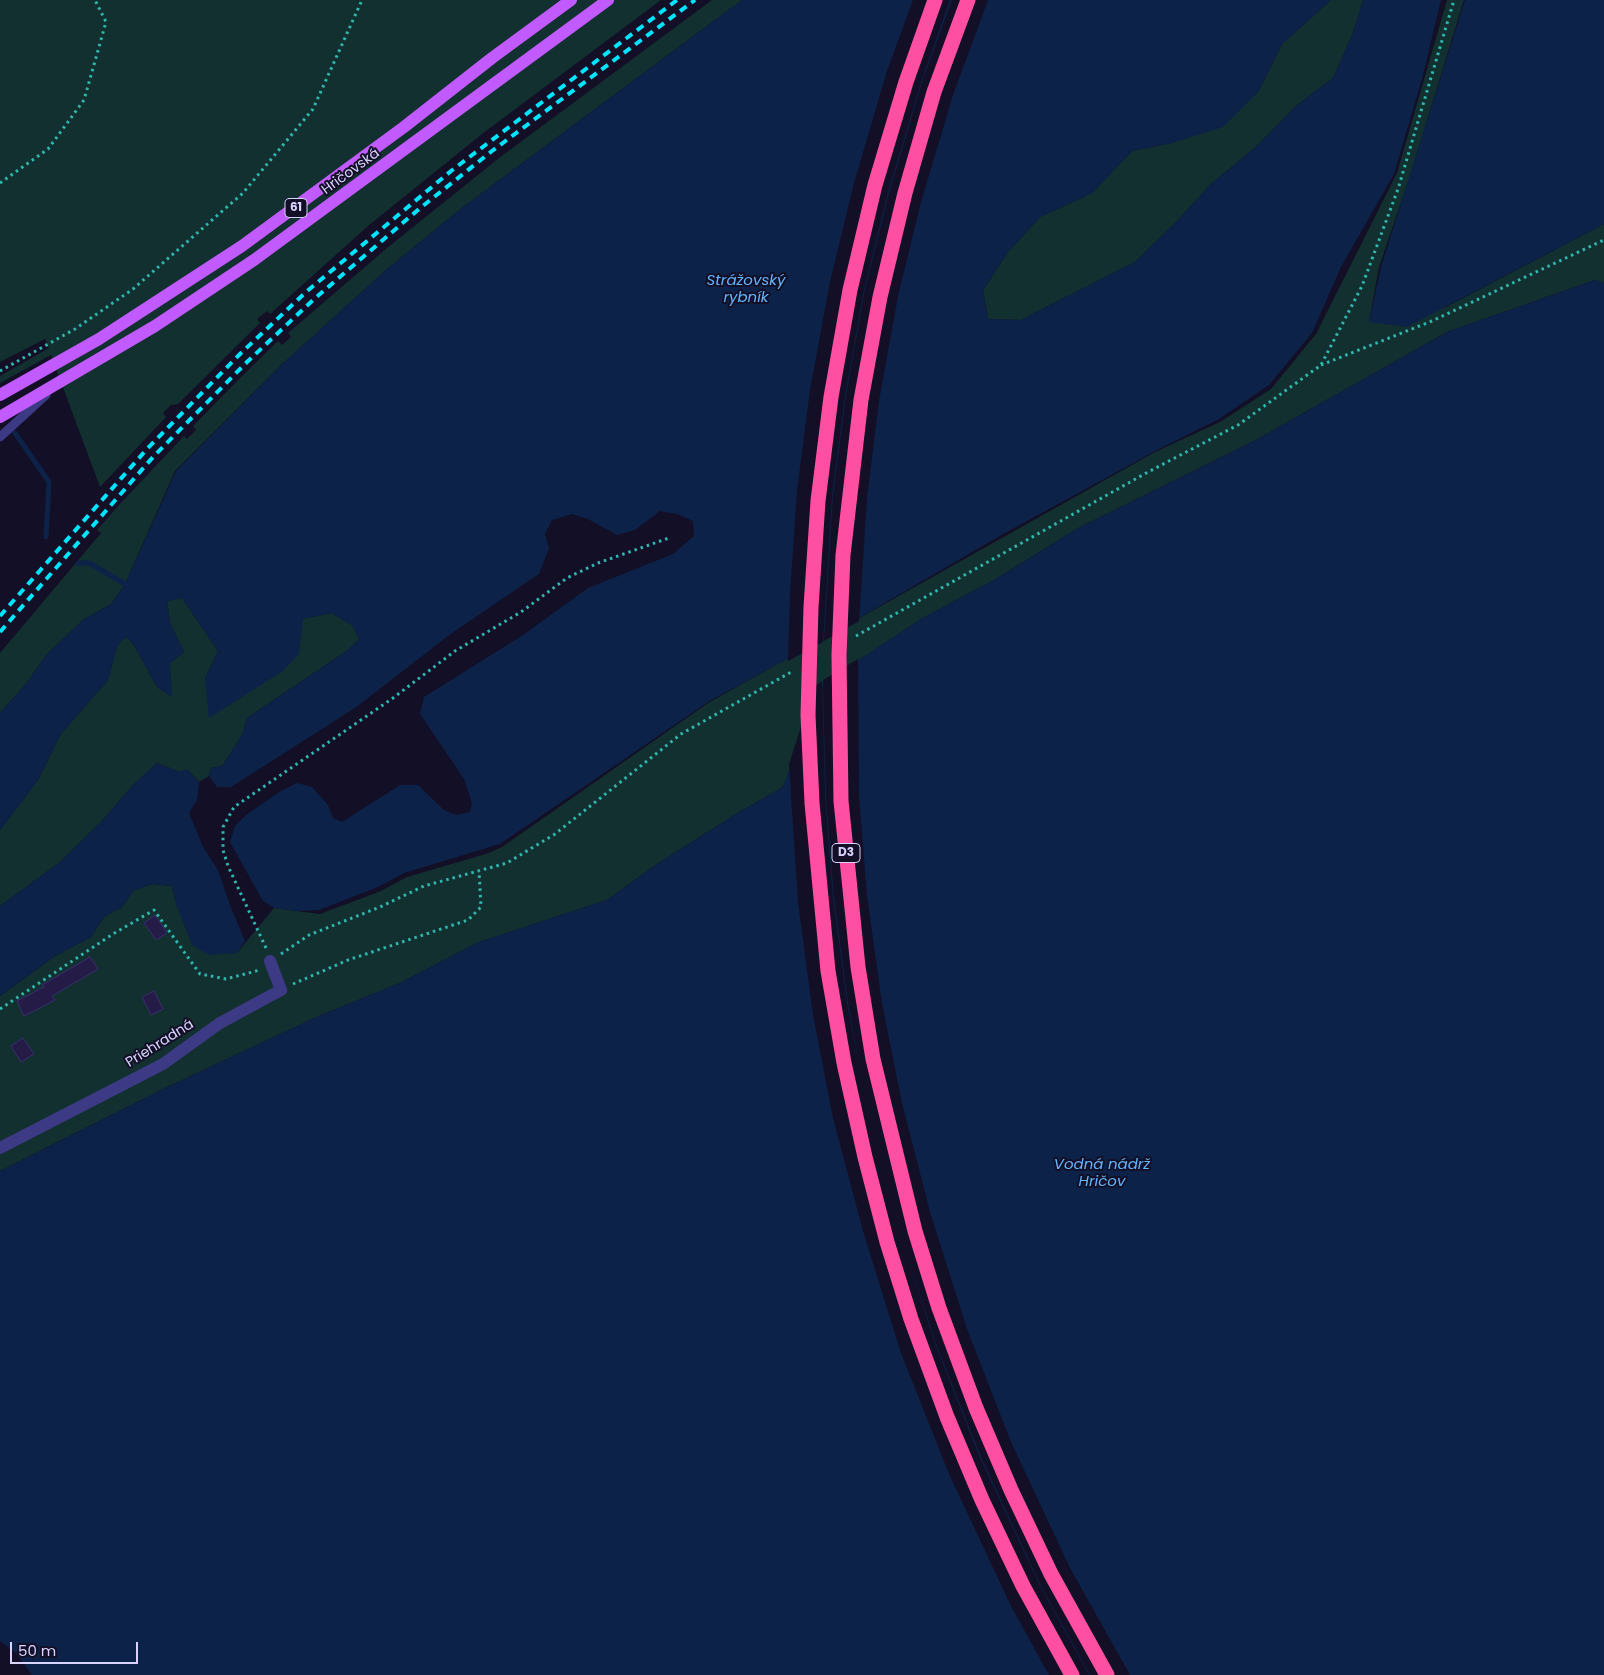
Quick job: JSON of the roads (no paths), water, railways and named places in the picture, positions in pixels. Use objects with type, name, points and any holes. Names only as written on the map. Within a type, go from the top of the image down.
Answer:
[{"type":"highway","name":"D3","points":[[936,0],[906,82],[875,185],[850,290],[831,398],[818,501],[811,607],[808,715],[812,802],[828,971],[844,1063],[865,1157],[887,1242],[911,1319],[944,1408],[982,1500],[1024,1586],[1072,1675]]},
{"type":"highway","name":"D3","points":[[968,0],[934,92],[905,193],[880,297],[861,400],[846,521],[839,655],[839,734],[844,828],[858,968],[873,1059],[915,1231],[939,1308],[976,1408],[1011,1490],[1051,1574],[1107,1675]]},
{"type":"main road","name":"Hričovská","points":[[0,395],[99,339],[242,246],[404,128],[492,58],[571,0]]},
{"type":"main road","name":"Hričovská","points":[[0,417],[53,388],[155,326],[254,260],[608,0]]},
{"type":"street","name":"Priehradná","points":[[0,1148],[163,1064],[220,1023],[281,990],[270,961]]},
{"type":"lane","points":[[0,437],[53,388]]},
{"type":"water","name":"Strážovský rybník","points":[[742,0],[1331,0],[1282,44],[1258,92],[1223,127],[1172,143],[1132,151],[1092,193],[1040,217],[1008,252],[983,290],[988,319],[1021,320],[1135,262],[1211,184],[1257,146],[1296,106],[1333,78],[1353,33],[1363,0],[1441,0],[1422,79],[1394,174],[1341,267],[1312,333],[1269,385],[1219,419],[1161,448],[1003,534],[811,646],[708,702],[500,844],[404,873],[378,887],[319,910],[298,911],[274,908],[263,901],[230,842],[235,826],[246,815],[279,792],[297,783],[312,787],[328,805],[333,818],[342,822],[400,785],[418,785],[444,810],[456,815],[470,812],[472,803],[464,779],[420,714],[424,697],[523,635],[588,588],[673,554],[694,536],[693,521],[677,514],[660,511],[635,530],[617,535],[588,519],[572,514],[552,520],[545,534],[549,548],[539,574],[452,633],[355,708],[231,787],[217,787],[209,776],[211,768],[222,766],[230,754],[242,735],[247,718],[348,650],[359,639],[352,625],[331,613],[303,619],[299,654],[283,671],[209,718],[205,679],[218,651],[182,598],[167,601],[170,623],[184,652],[170,663],[172,697],[157,687],[134,645],[126,636],[117,647],[108,680],[60,735],[38,780],[0,830],[0,713],[26,684],[47,654],[83,620],[111,604],[125,584],[176,471],[281,365],[387,269],[463,207]]},
{"type":"water","points":[[1465,0],[1604,0],[1604,224],[1407,327],[1369,322],[1381,267]]},
{"type":"water","name":"Vodná nádrž Hričov","points":[[1595,280],[1604,283],[1604,1675],[32,1675],[16,1653],[0,1641],[0,1171],[165,1088],[321,1015],[400,983],[479,942],[607,900],[657,864],[783,787],[816,688],[921,619],[994,580],[1080,527],[1254,441],[1447,332]]},
{"type":"water","points":[[157,763],[180,772],[187,769],[199,782],[197,800],[189,813],[203,847],[218,870],[245,941],[237,953],[209,955],[192,945],[177,907],[172,886],[152,884],[133,891],[122,907],[104,917],[91,937],[55,956],[0,996],[0,906],[60,862],[100,823],[133,785]]},
{"type":"waterway","points":[[15,433],[49,482],[46,537]]},
{"type":"waterway","points":[[78,563],[89,563],[125,584]]},
{"type":"railway","points":[[0,616],[146,450],[240,354],[306,292],[451,171],[677,0]]},
{"type":"railway","points":[[0,632],[153,457],[247,362],[313,300],[419,209],[492,151],[695,0]]}]
